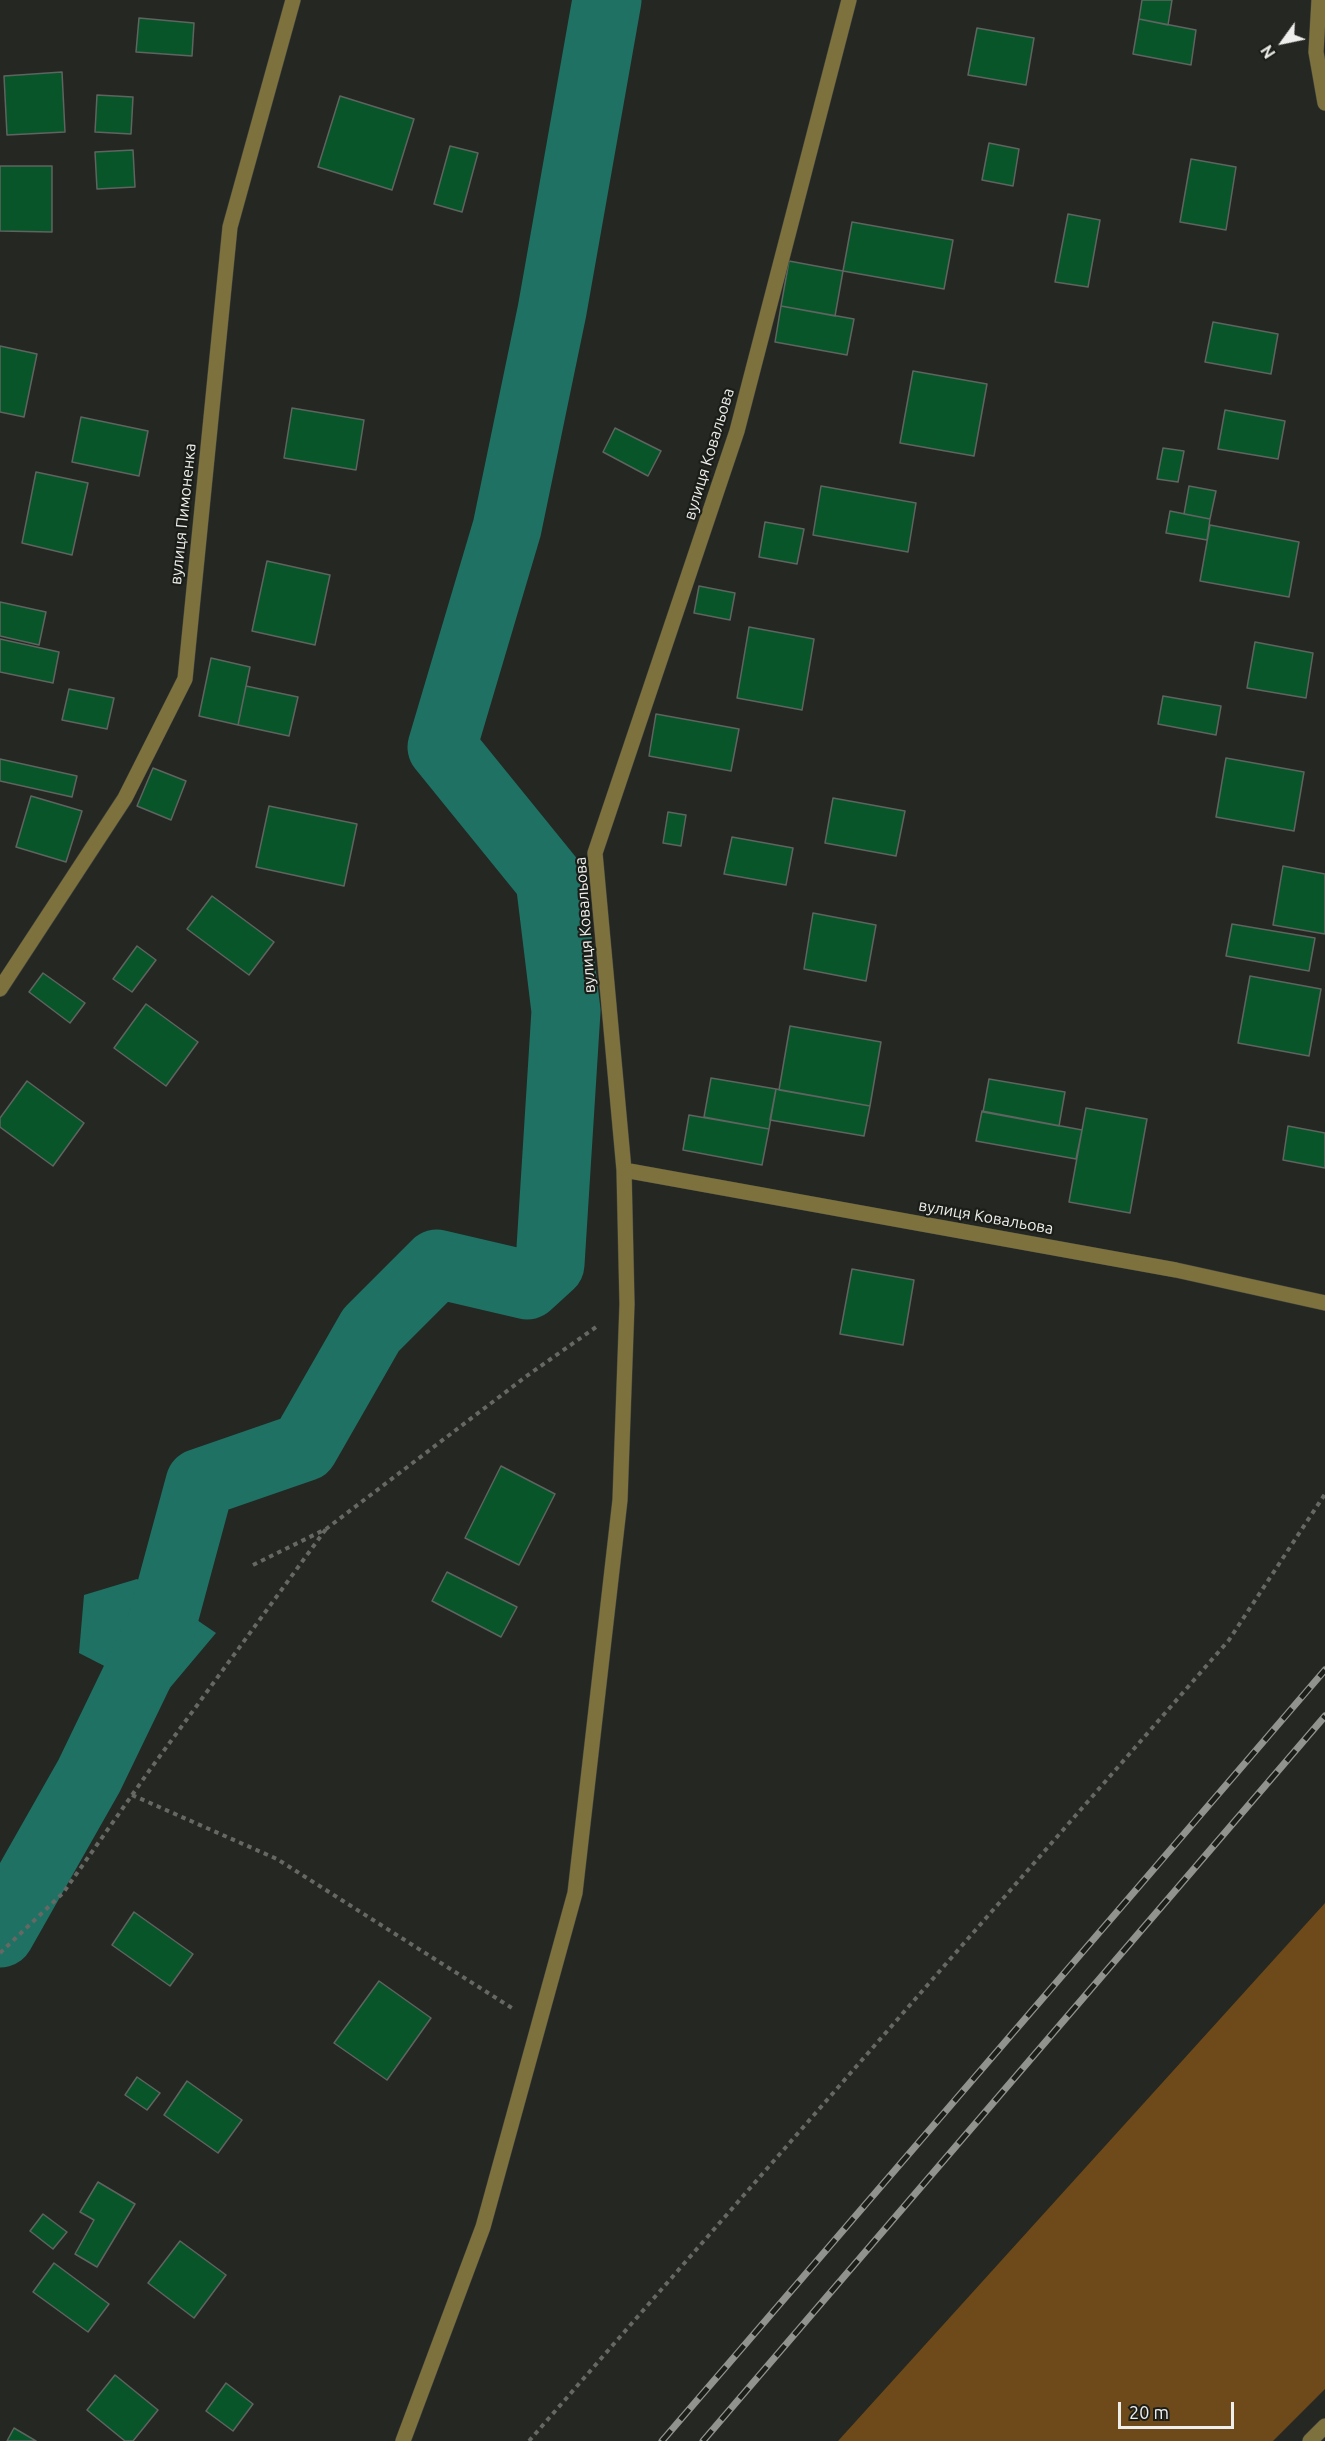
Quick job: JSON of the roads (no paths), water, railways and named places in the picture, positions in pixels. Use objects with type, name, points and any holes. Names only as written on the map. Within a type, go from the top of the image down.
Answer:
[{"type":"street","name":"вулиця Пимоненка","points":[[0,988],[125,798],[184,679],[230,227],[293,0]]},
{"type":"street","name":"вулиця Ковальова","points":[[849,0],[737,431],[595,853],[624,1170],[1176,1270],[1325,1303]]},
{"type":"street","points":[[1320,0],[1316,52],[1325,103]]},
{"type":"street","points":[[403,2441],[483,2228],[575,1893],[620,1500],[627,1304],[624,1170]]},
{"type":"street","points":[[1310,2441],[1325,2426]]},
{"type":"water","points":[[137,1579],[216,1633],[163,1696],[79,1653],[84,1595]]},
{"type":"waterway","points":[[0,1933],[89,1776],[161,1627],[200,1483],[304,1447],[371,1330],[437,1264],[527,1285],[550,1264],[566,1011],[550,880],[442,747],[507,528],[552,311],[607,0]]},
{"type":"railway","points":[[662,2441],[1325,1670]]},
{"type":"railway","points":[[703,2441],[1325,1716]]}]
